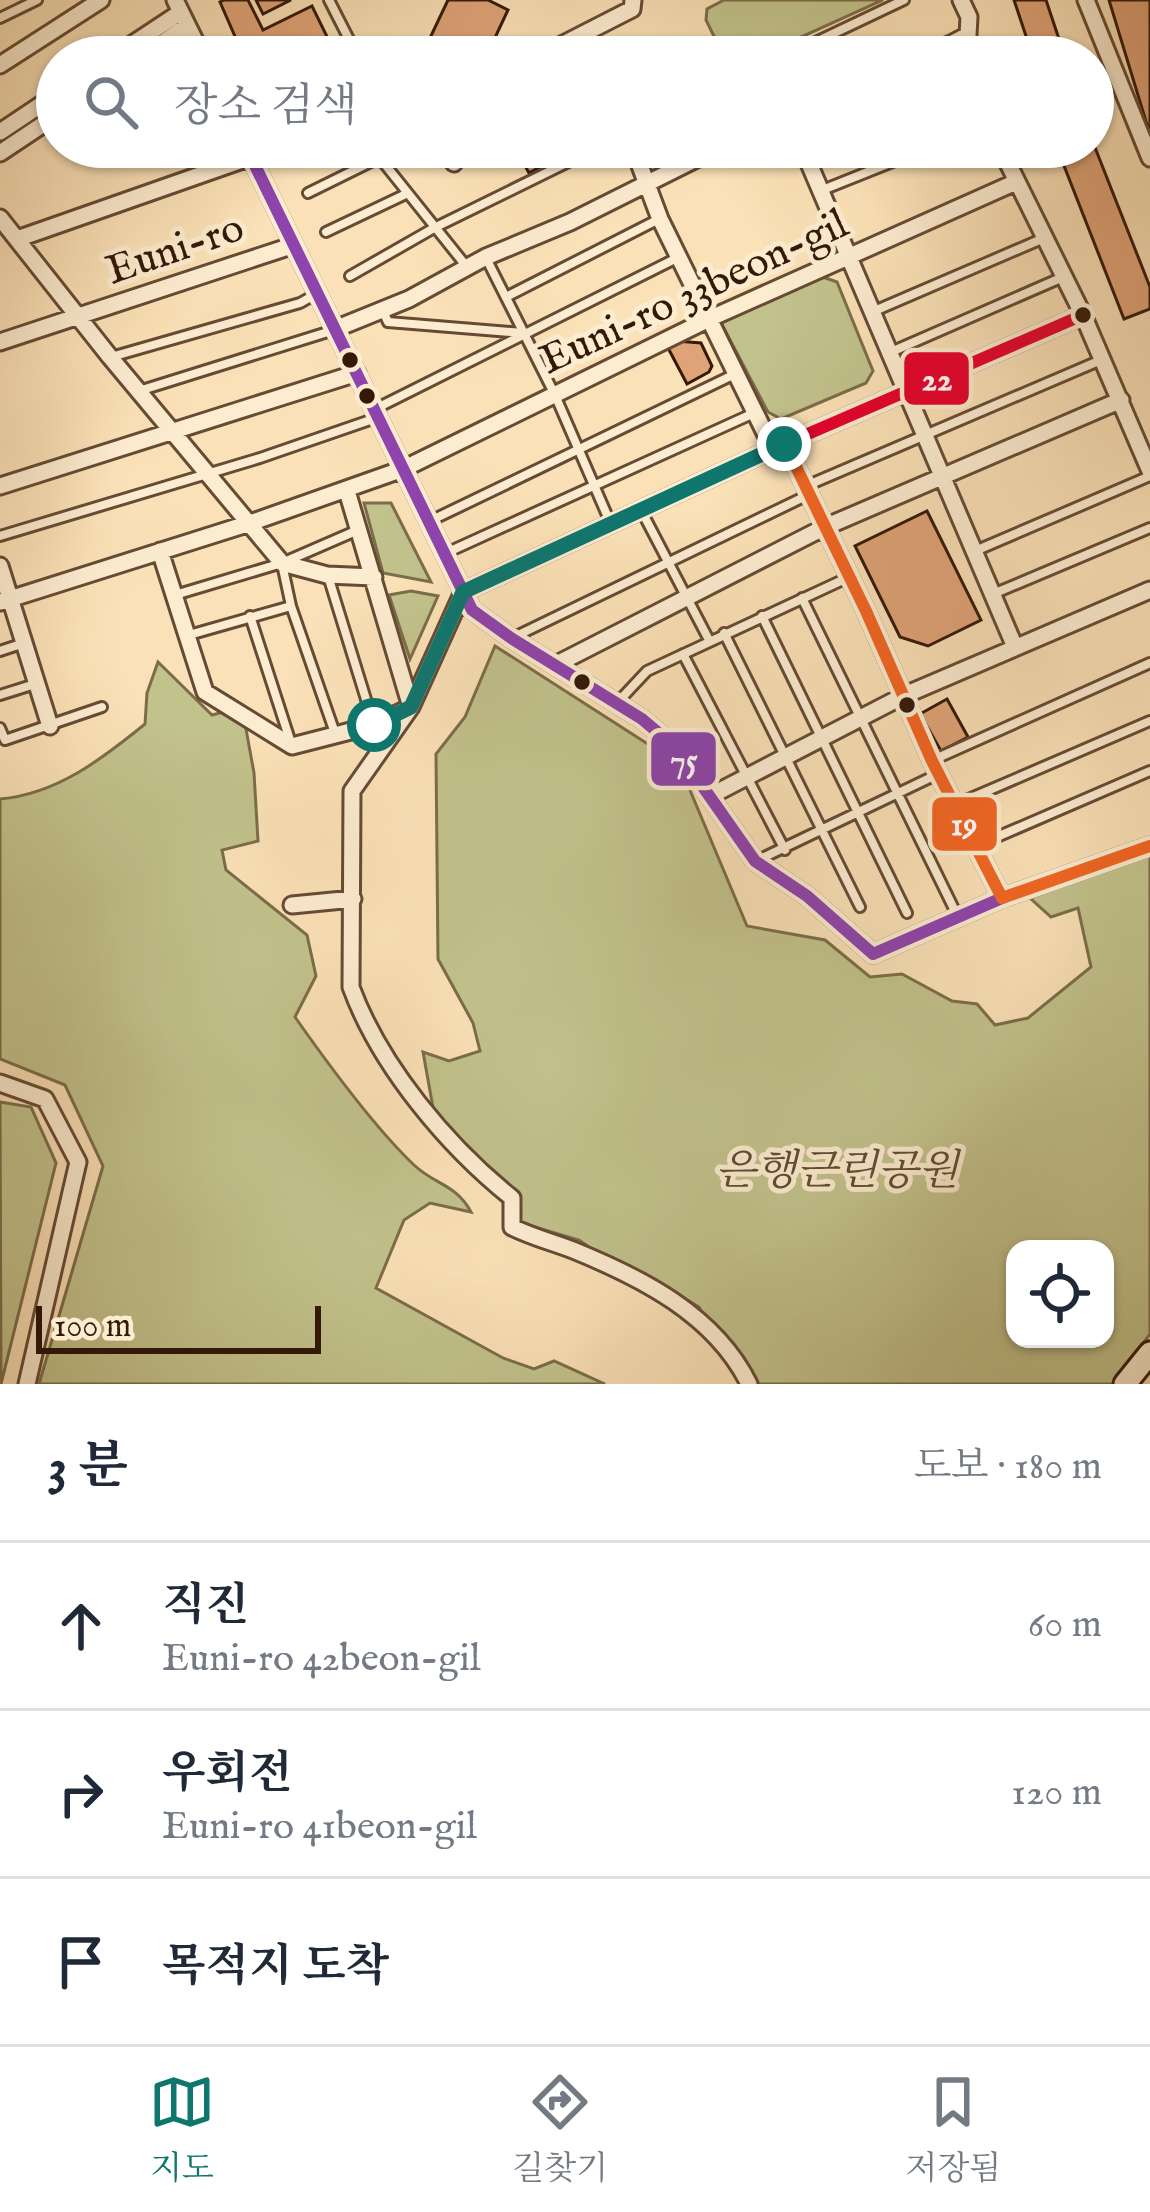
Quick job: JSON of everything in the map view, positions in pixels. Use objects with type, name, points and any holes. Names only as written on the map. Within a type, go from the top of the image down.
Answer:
[{"type":"main road","points":[[1125,1384],[1150,1353]]},
{"type":"street","points":[[45,36],[101,0]]},
{"type":"street","points":[[579,36],[632,9],[633,0]]},
{"type":"street","points":[[961,0],[969,17],[967,36]]},
{"type":"street","points":[[1086,0],[1101,36]]},
{"type":"street","points":[[145,36],[181,13]]},
{"type":"street","points":[[161,36],[181,13]]},
{"type":"street","points":[[0,65],[36,42]]},
{"type":"street","points":[[1114,69],[1150,158]]},
{"type":"street","points":[[0,132],[36,108]]},
{"type":"street","points":[[0,154],[36,129]]},
{"type":"street","points":[[17,239],[206,168]]},
{"type":"street","name":"Euni-ro","points":[[257,168],[472,610],[642,719],[675,747],[755,862]]},
{"type":"street","points":[[643,168],[660,219],[756,412],[825,527],[1002,898]]},
{"type":"street","points":[[335,329],[570,222],[674,168]]},
{"type":"street","points":[[810,168],[1015,647]]},
{"type":"street","points":[[1010,168],[1083,315],[1150,474]]},
{"type":"street","name":"Euni-ro 33beon-gil","points":[[403,469],[712,318],[1016,182]]},
{"type":"street","points":[[0,218],[282,563],[327,575],[374,577]]},
{"type":"street","name":"Euni-ro","points":[[0,342],[294,245]]},
{"type":"street","points":[[749,1384],[726,1344],[657,1291],[512,1227],[512,1198],[459,1154],[361,1017],[350,987],[352,791],[411,707],[463,592],[779,446],[1083,315]]},
{"type":"street","points":[[0,486],[357,373]]},
{"type":"street","points":[[555,665],[825,527],[1121,400]]},
{"type":"street","points":[[5,600],[403,469]]},
{"type":"street","points":[[347,491],[411,707]]},
{"type":"street","points":[[160,551],[205,692],[292,746],[374,725],[411,707]]},
{"type":"street","points":[[0,566],[5,600],[25,643],[50,726]]},
{"type":"street","points":[[710,796],[905,695],[1150,590]]},
{"type":"street","points":[[755,862],[807,896],[873,953],[957,915],[1150,846]]},
{"type":"street","points":[[292,905],[353,899]]},
{"type":"street","points":[[0,1083],[45,1099],[78,1162],[27,1384]]},
{"type":"lane","points":[[0,19],[18,4],[37,0]]},
{"type":"lane","points":[[328,0],[347,36]]},
{"type":"lane","points":[[828,36],[904,0]]},
{"type":"lane","points":[[308,193],[359,168]]},
{"type":"lane","points":[[386,168],[466,267]]},
{"type":"lane","points":[[350,276],[555,168]]},
{"type":"lane","points":[[819,192],[878,168]]},
{"type":"lane","points":[[326,232],[406,194]]},
{"type":"lane","points":[[506,297],[660,219]]},
{"type":"lane","points":[[872,311],[1045,237]]},
{"type":"lane","points":[[486,257],[555,395],[610,522]]},
{"type":"lane","points":[[0,536],[260,458],[376,413],[524,333],[680,257]]},
{"type":"lane","points":[[891,352],[1065,277]]},
{"type":"lane","name":"Euni-ro","points":[[110,357],[300,303],[318,293]]},
{"type":"lane","points":[[382,310],[388,322],[524,333]]},
{"type":"lane","points":[[140,391],[335,329]]},
{"type":"lane","points":[[511,638],[924,434],[1102,359]]},
{"type":"lane","points":[[429,522],[737,373]]},
{"type":"lane","points":[[445,554],[756,412]]},
{"type":"lane","points":[[973,553],[1150,474]]},
{"type":"lane","points":[[640,509],[710,641]]},
{"type":"lane","points":[[173,596],[282,563],[360,529]]},
{"type":"lane","points":[[992,594],[1150,529]]},
{"type":"lane","points":[[282,563],[291,606],[337,737]]},
{"type":"lane","points":[[327,575],[374,725]]},
{"type":"lane","points":[[616,704],[647,671],[849,577]]},
{"type":"lane","points":[[802,598],[957,915]]},
{"type":"lane","points":[[186,635],[291,606]]},
{"type":"lane","points":[[250,616],[292,746]]},
{"type":"lane","points":[[762,616],[907,913]]},
{"type":"lane","points":[[724,633],[860,907]]},
{"type":"lane","points":[[0,651],[25,643]]},
{"type":"lane","points":[[683,654],[785,850]]},
{"type":"lane","points":[[755,862],[1150,663]]},
{"type":"lane","points":[[0,695],[37,683]]},
{"type":"lane","points":[[0,728],[5,740],[102,707]]},
{"type":"lane","points":[[957,805],[1150,721]]},
{"type":"lane","points":[[976,846],[1150,771]]},
{"type":"green space","points":[[724,0],[883,0],[803,36],[714,36],[706,20],[707,9]]},
{"type":"green space","points":[[820,276],[837,282],[873,371],[866,383],[781,419],[768,412],[719,319]]},
{"type":"green space","points":[[364,503],[391,503],[431,582],[383,573]]},
{"type":"green space","points":[[411,591],[438,596],[410,659],[389,595]]},
{"type":"green space","name":"은행근린공원","points":[[495,646],[679,764],[747,926],[825,940],[870,977],[902,974],[952,1001],[977,1004],[995,1025],[1028,1018],[1091,967],[1078,908],[1051,917],[1030,898],[1150,852],[1150,1334],[1113,1384],[742,1384],[699,1307],[663,1285],[639,1281],[579,1240],[504,1218],[507,1196],[439,1141],[423,1052],[449,1061],[480,1051],[473,1023],[438,959],[436,754],[465,717]]},
{"type":"green space","points":[[158,662],[212,715],[242,707],[254,773],[258,841],[222,850],[226,870],[307,935],[316,976],[295,1017],[398,1149],[459,1196],[471,1212],[430,1203],[404,1220],[376,1288],[503,1358],[534,1369],[554,1361],[605,1384],[39,1384],[103,1166],[65,1085],[0,1059],[0,799],[60,782],[145,724],[147,693]]},
{"type":"green space","points":[[0,1102],[31,1107],[56,1163],[1,1384]]},
{"type":"building","points":[[248,0],[263,30],[312,6],[327,36],[235,36],[220,2]]},
{"type":"building","points":[[256,0],[291,0],[263,14]]},
{"type":"building","points":[[448,0],[488,0],[508,10],[496,36],[431,36]]},
{"type":"building","points":[[1014,0],[1046,0],[1058,36],[1026,36]]},
{"type":"building","points":[[1109,0],[1150,0],[1148,128]]},
{"type":"building","points":[[1065,168],[1103,168],[1150,287],[1150,309],[1124,319]]},
{"type":"building","points":[[676,341],[701,343],[712,366],[709,372],[687,384],[667,346]]},
{"type":"building","points":[[927,511],[981,620],[928,646],[900,637],[855,546]]},
{"type":"building","points":[[947,699],[968,737],[941,751],[920,714]]},
{"type":"transit line","name":"75","points":[[256,168],[472,610],[642,719],[675,747],[755,861],[807,896],[873,954],[1002,898]]},
{"type":"transit line","name":"22","points":[[463,592],[773,449],[1083,315]]},
{"type":"transit line","name":"19","points":[[785,444],[932,761],[1002,898],[1150,846]]},
{"type":"route","points":[[374,725],[411,707],[463,592],[784,444]]}]
